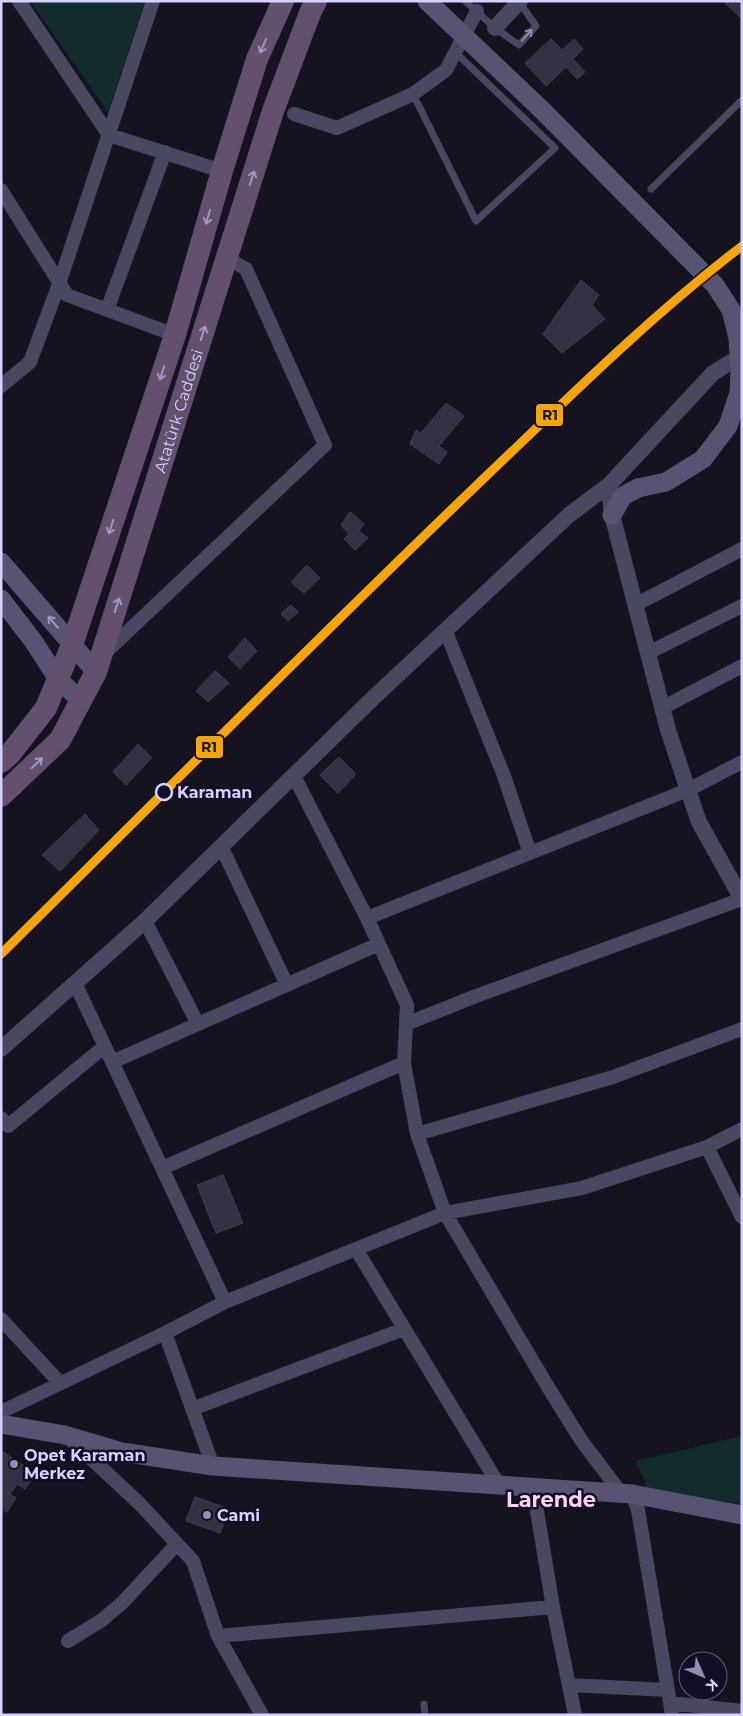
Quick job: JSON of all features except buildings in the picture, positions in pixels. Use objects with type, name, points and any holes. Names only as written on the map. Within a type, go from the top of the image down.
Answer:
[{"type":"highway","name":"Atatürk Caddesi","points":[[1,762],[10,754],[46,708],[72,644],[174,335],[257,59],[283,1]]},
{"type":"highway","name":"Atatürk Caddesi","points":[[1,796],[60,740],[98,665],[274,111],[316,1]]},
{"type":"main road","points":[[426,1],[449,22]]},
{"type":"main road","points":[[433,1],[449,22],[459,44],[542,110],[715,285],[731,310],[738,338],[740,372],[739,393],[728,426],[703,459],[666,482],[638,488],[623,496],[612,515]]},
{"type":"main road","points":[[1,562],[72,644],[98,665]]},
{"type":"main road","points":[[1,599],[34,642],[58,678],[81,700]]},
{"type":"main road","points":[[1,1424],[65,1435],[122,1452],[213,1466],[626,1493],[742,1515]]},
{"type":"street","points":[[19,1],[109,134],[222,171]]},
{"type":"street","points":[[3,380],[30,362],[59,284],[153,1]]},
{"type":"street","points":[[495,28],[520,2]]},
{"type":"street","points":[[294,114],[337,128],[413,94],[446,70],[477,11]]},
{"type":"street","points":[[107,310],[165,152]]},
{"type":"street","points":[[1,190],[67,295],[174,335]]},
{"type":"street","points":[[98,665],[325,445],[246,269],[227,258]]},
{"type":"street","points":[[1,1049],[145,921],[372,699],[446,632],[569,515],[608,485],[713,373],[742,355]]},
{"type":"street","points":[[406,1024],[476,996],[742,899],[699,822],[688,790],[662,708],[612,515],[608,485]]},
{"type":"street","points":[[635,605],[742,549]]},
{"type":"street","points":[[648,653],[742,606]]},
{"type":"street","points":[[446,632],[504,776],[530,853]]},
{"type":"street","points":[[662,708],[742,666]]},
{"type":"street","points":[[367,918],[688,790],[742,762]]},
{"type":"street","points":[[294,776],[367,918],[407,1005],[404,1064],[416,1134],[445,1213],[581,1440],[638,1510],[670,1703]]},
{"type":"street","points":[[221,846],[287,985]]},
{"type":"street","points":[[145,921],[198,1024]]},
{"type":"street","points":[[112,1062],[379,944]]},
{"type":"street","points":[[75,983],[225,1302]]},
{"type":"street","points":[[416,1134],[613,1076],[742,1029]]},
{"type":"street","points":[[1,1118],[8,1126],[105,1046]]},
{"type":"street","points":[[162,1168],[404,1064]]},
{"type":"street","points":[[1,1412],[225,1302],[445,1213],[582,1188],[707,1147],[742,1129]]},
{"type":"street","points":[[707,1147],[742,1217]]},
{"type":"street","points":[[356,1249],[499,1485]]},
{"type":"street","points":[[1,1319],[60,1383]]},
{"type":"street","points":[[192,1408],[404,1329]]},
{"type":"street","points":[[165,1333],[213,1466]]},
{"type":"street","points":[[65,1435],[140,1503],[193,1561],[218,1636],[262,1715]]},
{"type":"street","points":[[533,1487],[553,1607],[575,1715]]},
{"type":"street","points":[[68,1641],[102,1620],[177,1544]]},
{"type":"street","points":[[218,1636],[553,1607]]},
{"type":"street","points":[[569,1685],[670,1703],[742,1710]]},
{"type":"lane","points":[[466,1],[495,28],[519,45],[536,26],[520,2]]},
{"type":"lane","points":[[413,94],[476,221],[555,148],[459,44]]},
{"type":"lane","points":[[651,189],[742,100]]},
{"type":"lane","points":[[424,1704],[425,1715]]},
{"type":"green space","points":[[30,1],[145,1],[108,112]]},
{"type":"green space","points":[[742,1436],[742,1504],[648,1490],[636,1461]]},
{"type":"railway","points":[[1,954],[97,858]]},
{"type":"transit line","name":"R1","points":[[1,954],[358,600],[542,422],[640,331],[742,246]]},
{"type":"place","name":"Karaman","points":[[164,792]]},
{"type":"place","name":"Opet Karaman Merkez","points":[[14,1464]]},
{"type":"place","name":"Cami","points":[[207,1515]]},
{"type":"district","name":"Larende","points":[[551,1500]]}]
